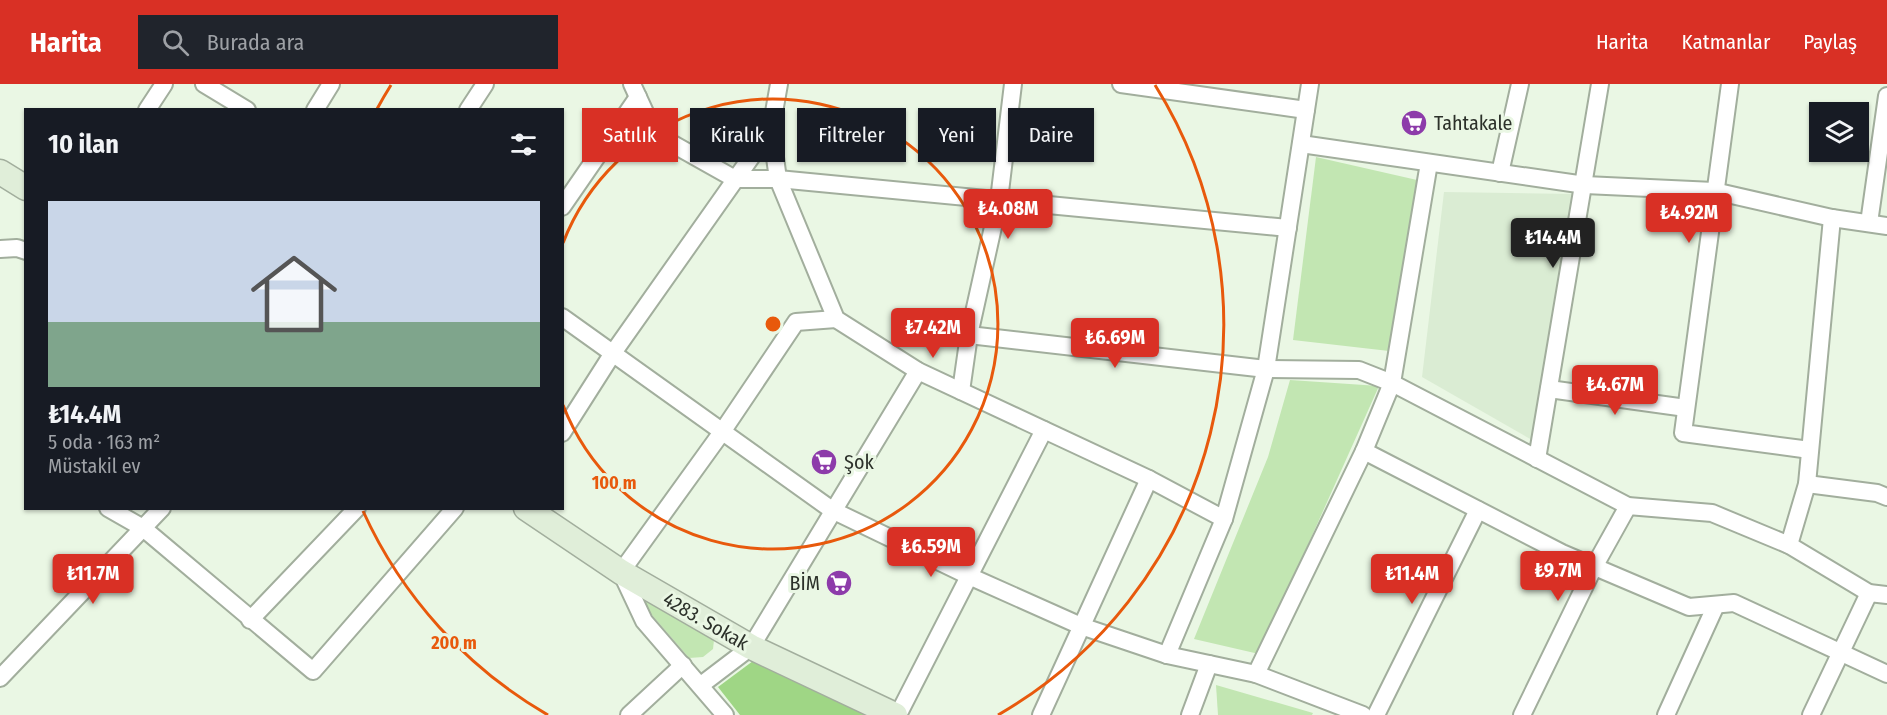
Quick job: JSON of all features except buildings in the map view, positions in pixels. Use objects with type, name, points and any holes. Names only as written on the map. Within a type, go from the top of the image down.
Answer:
[{"type":"street","points":[[148,108],[164,84]]},
{"type":"street","points":[[204,84],[245,108]]},
{"type":"street","points":[[316,108],[331,84]]},
{"type":"street","points":[[469,108],[484,84]]},
{"type":"street","points":[[961,391],[969,335],[999,200],[1013,84]]},
{"type":"street","points":[[1122,84],[1306,110]]},
{"type":"street","points":[[1167,655],[1224,519],[1266,369],[1310,84]]},
{"type":"street","points":[[1500,173],[1520,84]]},
{"type":"street","points":[[1537,459],[1585,185],[1600,84]]},
{"type":"street","points":[[1730,84],[1683,433],[1810,450]]},
{"type":"street","points":[[773,108],[775,87]]},
{"type":"street","points":[[635,91],[655,134],[735,179],[778,179],[1288,228]]},
{"type":"street","points":[[564,204],[635,91]]},
{"type":"street","points":[[1869,224],[1887,96]]},
{"type":"street","points":[[1301,144],[1585,185],[1714,190],[1832,218],[1887,226]]},
{"type":"street","points":[[564,430],[613,353],[747,162]]},
{"type":"street","points":[[776,162],[778,179],[836,319],[918,371],[1149,479],[1224,519]]},
{"type":"street","points":[[1256,674],[1364,451],[1392,383],[1429,163]]},
{"type":"street","points":[[0,172],[24,187]]},
{"type":"street","points":[[1789,545],[1807,484],[1832,218]]},
{"type":"street","points":[[0,249],[24,250]]},
{"type":"street","points":[[564,318],[832,510],[969,576],[1081,626],[1167,655],[1256,674],[1363,715]]},
{"type":"street","points":[[725,715],[644,621],[621,572],[722,432],[796,322],[836,319]]},
{"type":"street","points":[[969,335],[1266,369],[1359,370],[1392,383],[1628,506],[1712,513],[1789,545],[1869,592],[1887,595]]},
{"type":"street","points":[[701,685],[751,647],[918,371]]},
{"type":"street","points":[[1549,389],[1686,408]]},
{"type":"street","points":[[896,715],[1044,430]]},
{"type":"street","points":[[1364,451],[1594,567],[1689,607],[1734,603],[1841,655],[1887,674]]},
{"type":"street","points":[[1041,715],[1149,479]]},
{"type":"street","points":[[1807,484],[1877,493],[1887,497]]},
{"type":"street","points":[[1522,715],[1594,567],[1628,506]]},
{"type":"street","points":[[112,510],[143,528],[313,671],[453,510]]},
{"type":"street","points":[[0,678],[160,510]]},
{"type":"street","points":[[250,620],[355,510]]},
{"type":"street","name":"4283. Sokak","points":[[529,510],[621,572],[751,647],[896,715]]},
{"type":"street","points":[[1376,715],[1478,510]]},
{"type":"street","points":[[1811,715],[1869,592]]},
{"type":"street","points":[[1666,715],[1716,605]]},
{"type":"street","points":[[1190,715],[1209,664]]},
{"type":"street","points":[[629,715],[683,665]]},
{"type":"shaded area","points":[[1444,192],[1573,194],[1532,440],[1422,377]]},
{"type":"green space","points":[[1316,157],[1417,180],[1389,351],[1293,340]]},
{"type":"green space","points":[[1290,380],[1379,386],[1259,654],[1194,639],[1268,457]]},
{"type":"green space","points":[[637,592],[714,640],[713,649],[703,657],[689,658],[645,607]]},
{"type":"green space","points":[[753,661],[871,715],[740,715],[718,687]]},
{"type":"green space","points":[[1216,685],[1313,713],[1312,715],[1218,715]]},
{"type":"place","name":"Tahtakale","points":[[1414,123]]},
{"type":"place","name":"Şok","points":[[824,462]]},
{"type":"place","name":"BİM","points":[[839,583]]}]
